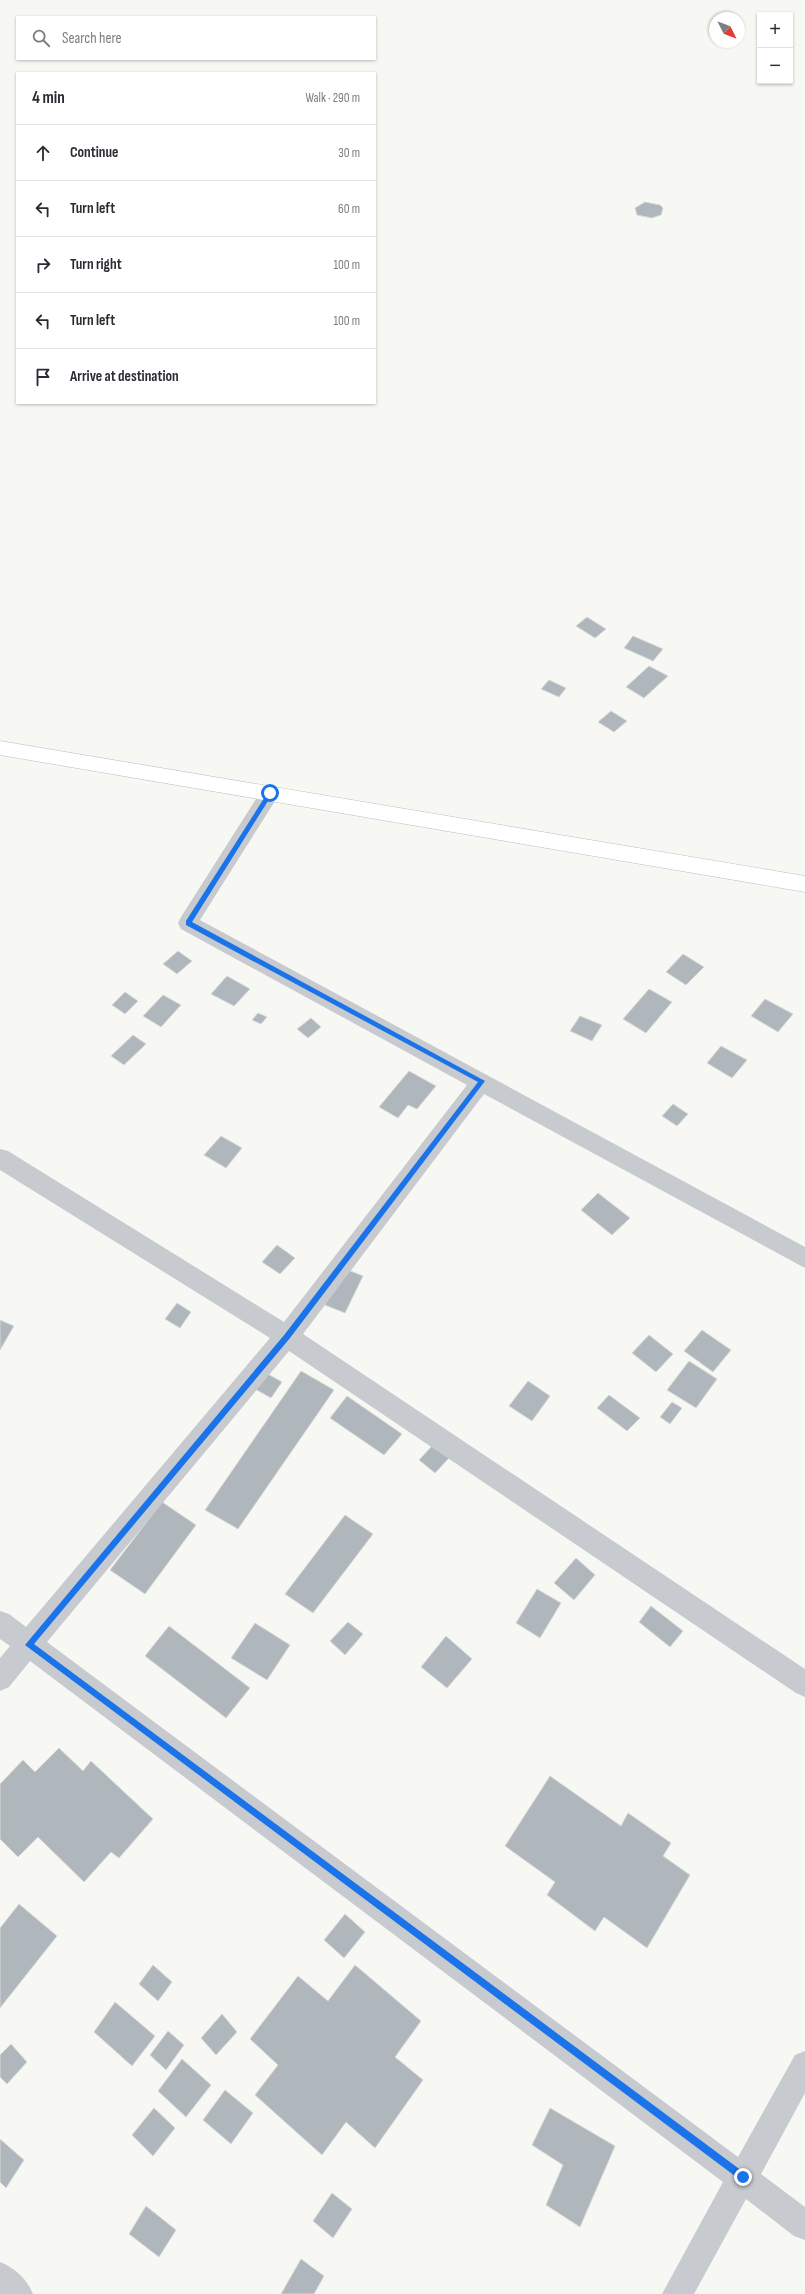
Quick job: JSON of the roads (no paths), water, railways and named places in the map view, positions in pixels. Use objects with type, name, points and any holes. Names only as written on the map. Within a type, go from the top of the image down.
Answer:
[{"type":"street","points":[[0,748],[805,884]]},
{"type":"street","points":[[270,793],[188,923],[482,1081],[805,1258]]},
{"type":"street","points":[[0,1678],[287,1336],[482,1081]]},
{"type":"street","points":[[0,1158],[287,1336],[805,1684]]},
{"type":"street","points":[[0,1623],[743,2177],[805,2225]]},
{"type":"street","points":[[677,2294],[805,2065]]},
{"type":"street","points":[[0,2277],[18,2294]]}]
